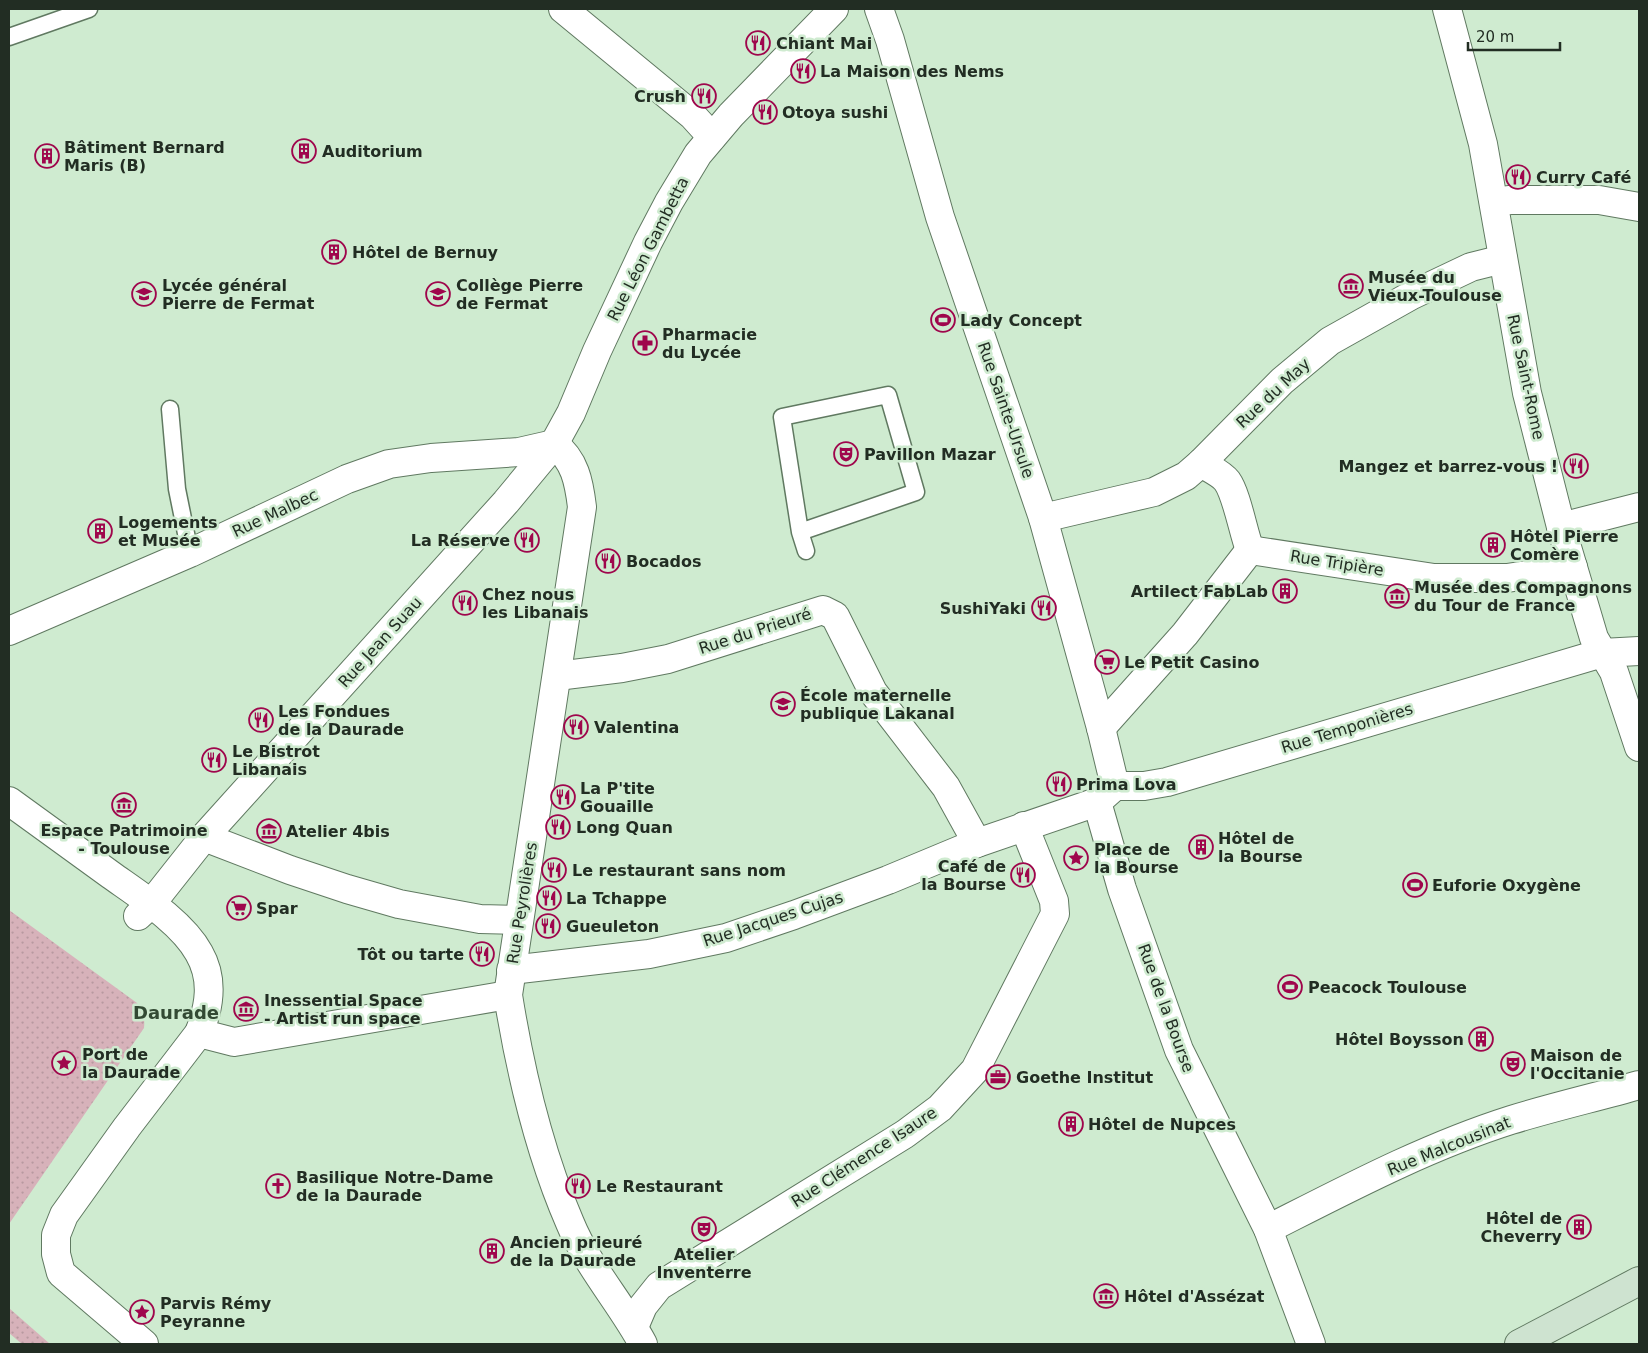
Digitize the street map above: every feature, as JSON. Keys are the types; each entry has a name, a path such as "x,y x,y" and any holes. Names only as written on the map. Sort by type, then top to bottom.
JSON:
{"street":[{"path":"563,9 693,116 712,137"},
{"name":"Rue Léon Gambetta","path":"554,444 571,413 597,351 648,242 698,154 731,115 834,9"},
{"name":"Rue Sainte-Ursule","path":"879,9 890,40 940,217 992,387 1043,518 1101,728 1106,794"},
{"name":"Rue Saint-Rome","path":"1447,9 1483,144 1527,393 1562,527 1594,638 1614,672 1639,747"},
{"path":"1494,202 1510,200 1599,200 1639,207"},
{"name":"Rue du May","path":"1043,518 1154,492 1186,476 1282,381 1330,341 1412,295 1471,267 1503,259"},
{"name":"Rue Malbec","path":"9,631 190,553 347,479 389,464 431,458 519,452 554,444"},
{"name":"Rue Peyrolières","path":"554,444 563,450 570,460 579,482 582,507 510,982 514,1030 539,1133 570,1224 596,1272 638,1336"},
{"name":"Rue Jean Suau","path":"145,910 204,837 506,502 554,444"},
{"path":"1101,728 1185,634 1250,550 1234,496 1227,481 1201,463"},
{"path":"1562,527 1639,507"},
{"name":"Rue Tripière","path":"1250,550 1434,578 1507,578 1573,566"},
{"name":"Rue du Prieuré","path":"557,676 622,668 668,659 820,605 836,616 873,692 946,787 978,842"},
{"name":"Rue Temponières","path":"1106,794 1167,782 1602,653 1639,651"},
{"path":"1024,826 1106,794"},
{"name":"Rue de la Bourse","path":"1106,794 1122,889 1179,1050 1268,1229 1311,1344"},
{"path":"9,801 145,910 190,939 206,969 209,983 209,1000 207,1015 199,1033 127,1127 64,1215 56,1235 56,1254 61,1273 144,1344"},
{"name":"Rue Jacques Cujas","path":"199,1033 234,1042 510,982 726,938 880,883 978,842 1024,826"},
{"name":"Rue Clémence Isaure","path":"638,1336 643,1306 659,1286 905,1134 940,1108 974,1070 1055,914 1054,901 1024,826"},
{"path":"204,837 290,870 399,904 480,919 519,920"},
{"name":"Rue Malcousinat","path":"1268,1229 1386,1170 1443,1146 1510,1120 1639,1085"},
{"path":"1519,1344 1639,1281"}],"lane":[{"path":"9,37 89,9"},
{"path":"800,532 916,492 901,412 888,395 782,417 800,532 806,551"},
{"path":"170,408 177,488 190,553"}],"shaded area":[{"name":"Port de la Daurade","path":"9,910 137,1003 143,1015 144,1028 9,1224"},
{"path":"9,1308 50,1344 22,1344 9,1333"}],"place":[{"name":"Chiant Mai","path":"758,43"},
{"name":"La Maison des Nems","path":"803,71"},
{"name":"Crush","path":"704,96"},
{"name":"Otoya sushi","path":"765,112"},
{"name":"Auditorium","path":"304,151"},
{"name":"Bâtiment Bernard Maris (B)","path":"47,156"},
{"name":"Curry Café","path":"1518,177"},
{"name":"Hôtel de Bernuy","path":"334,252"},
{"name":"Musée du Vieux-Toulouse","path":"1351,286"},
{"name":"Lycée général Pierre de Fermat","path":"144,294"},
{"name":"Collège Pierre de Fermat","path":"438,294"},
{"name":"Lady Concept","path":"943,320"},
{"name":"Pharmacie du Lycée","path":"645,343"},
{"name":"Pavillon Mazar","path":"846,454"},
{"name":"Mangez et barrez-vous !","path":"1576,466"},
{"name":"Logements et Musée","path":"100,531"},
{"name":"La Réserve","path":"527,540"},
{"name":"Hôtel Pierre Comère","path":"1493,545"},
{"name":"Bocados","path":"608,561"},
{"name":"Artilect FabLab","path":"1285,591"},
{"name":"Musée des Compagnons du Tour de France","path":"1397,596"},
{"name":"Chez nous les Libanais","path":"465,603"},
{"name":"SushiYaki","path":"1044,608"},
{"name":"Le Petit Casino","path":"1107,662"},
{"name":"École maternelle publique Lakanal","path":"783,704"},
{"name":"Les Fondues de la Daurade","path":"261,720"},
{"name":"Valentina","path":"576,727"},
{"name":"Le Bistrot Libanais","path":"214,760"},
{"name":"Prima Lova","path":"1059,784"},
{"name":"La P'tite Gouaille","path":"563,797"},
{"name":"Espace Patrimoine - Toulouse","path":"124,805"},
{"name":"Long Quan","path":"558,827"},
{"name":"Atelier 4bis","path":"269,831"},
{"name":"Hôtel de la Bourse","path":"1201,847"},
{"name":"Place de la Bourse","path":"1076,858"},
{"name":"Le restaurant sans nom","path":"554,870"},
{"name":"Café de la Bourse","path":"1023,875"},
{"name":"Euforie Oxygène","path":"1415,885"},
{"name":"La Tchappe","path":"549,898"},
{"name":"Spar","path":"239,908"},
{"name":"Gueuleton","path":"548,926"},
{"name":"Tôt ou tarte","path":"482,954"},
{"name":"Peacock Toulouse","path":"1290,987"},
{"name":"Inessential Space - Artist run space","path":"246,1009"},
{"name":"Hôtel Boysson","path":"1481,1039"},
{"name":"Port de la Daurade","path":"64,1063"},
{"name":"Maison de l'Occitanie","path":"1513,1064"},
{"name":"Goethe Institut","path":"998,1077"},
{"name":"Hôtel de Nupces","path":"1071,1124"},
{"name":"Basilique Notre-Dame de la Daurade","path":"278,1186"},
{"name":"Le Restaurant","path":"578,1186"},
{"name":"Hôtel de Cheverry","path":"1579,1227"},
{"name":"Atelier Inventerre","path":"704,1229"},
{"name":"Ancien prieuré de la Daurade","path":"492,1251"},
{"name":"Hôtel d'Assézat","path":"1106,1296"},
{"name":"Parvis Rémy Peyranne","path":"142,1312"}],"district":[{"name":"Daurade","path":"176,1012"}]}
